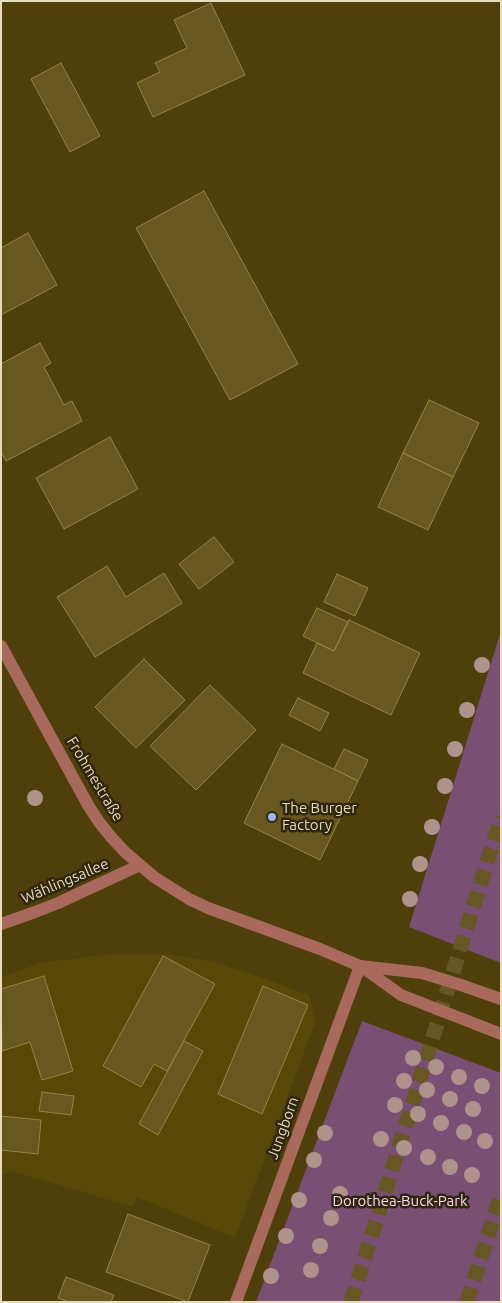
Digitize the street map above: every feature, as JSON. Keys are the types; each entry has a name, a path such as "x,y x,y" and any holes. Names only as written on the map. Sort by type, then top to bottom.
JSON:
{"street":[{"name":"Frohmestraße","path":"1,646 95,816 111,837 140,865 171,889 208,908 320,949 360,966 401,995 501,1034"},
{"name":"Wählingsallee","path":"1,924 58,903 140,865"},
{"name":"Frohmestraße","path":"360,966 422,973 501,999"},
{"name":"Jungborn","path":"236,1302 360,966"}],"shaded area":[{"path":"110,954 160,954 203,959 246,972 309,995 316,1021 235,1238 137,1197 133,1207 11,1171 1,1175 1,977 40,963"}],"green space":[{"path":"501,631 501,963 409,927"},
{"name":"Dorothea-Buck-Park","path":"362,1021 501,1073 501,1302 256,1302"}],"building":[{"path":"211,3 245,75 153,117 137,83 160,72 155,63 187,48 174,20"},
{"path":"61,63 100,136 70,152 31,79"},
{"path":"204,191 298,364 230,400 136,228"},
{"path":"28,233 57,285 1,315 1,248"},
{"path":"40,343 51,363 44,367 64,405 72,401 82,421 6,461 1,452 1,364"},
{"path":"429,400 479,423 453,477 403,453"},
{"path":"110,437 138,489 64,529 36,478"},
{"path":"403,453 453,477 428,530 378,507"},
{"path":"214,537 234,562 199,589 179,564"},
{"path":"107,566 126,597 164,573 182,603 95,657 57,597"},
{"path":"337,574 368,588 355,616 324,602"},
{"path":"317,608 348,622 334,651 303,636"},
{"path":"349,620 420,653 391,715 303,673 317,643 334,651"},
{"path":"144,659 185,700 136,748 95,707"},
{"path":"210,685 256,730 196,790 150,746"},
{"path":"298,698 329,713 320,731 289,715"},
{"path":"282,744 358,781 320,860 244,823"},
{"path":"344,749 368,760 358,781 334,769"},
{"path":"163,956 215,984 167,1071 154,1064 141,1087 103,1066"},
{"path":"44,976 73,1071 42,1080 30,1042 2,1051 1,989"},
{"path":"263,986 308,1005 262,1114 218,1094"},
{"path":"184,1041 203,1051 158,1135 139,1124"},
{"path":"42,1092 74,1096 71,1115 39,1111"},
{"path":"1,1116 41,1120 38,1154 1,1150"},
{"path":"128,1214 210,1245 188,1302 106,1272"},
{"path":"66,1277 114,1295 111,1302 69,1302 58,1298"}],"tunnel":[{"path":"351,1302 501,817"},
{"path":"467,1302 501,1194"}],"place":[{"name":"The Burger Factory","path":"272,817"}]}
